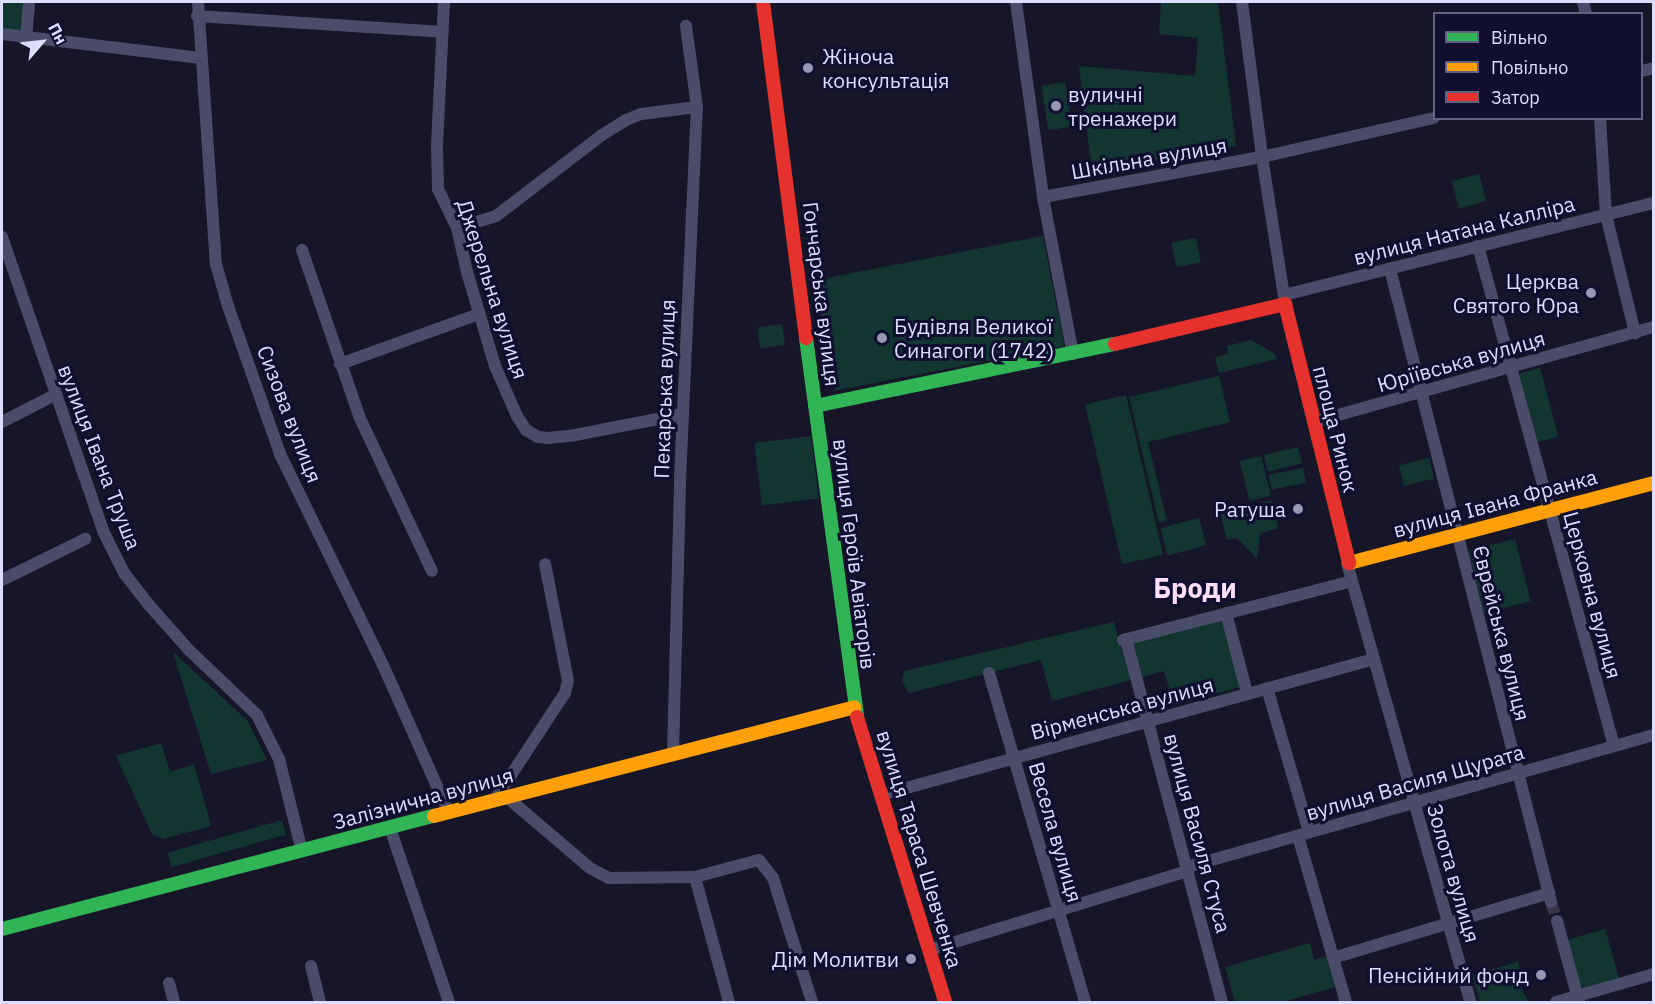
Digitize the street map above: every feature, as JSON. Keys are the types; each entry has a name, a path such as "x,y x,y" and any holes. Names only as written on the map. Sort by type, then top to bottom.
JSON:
{"main road":[{"name":"Гончарська вулиця","path":"763,2 815,406 1073,354"},
{"path":"1073,354 1284,300"},
{"name":"площа Ринок","path":"1284,300 1347,563"},
{"name":"вулиця Героїв Авіаторів","path":"815,406 854,707"},
{"name":"вулиця Івана Франка","path":"1347,563 1653,483"},
{"name":"Залізнична вулиця","path":"2,930 854,707"},
{"name":"вулиця Тараса Шевченка","path":"854,707 945,1002"}],"street":[{"path":"26,38 29,2"},
{"name":"Сизова вулиця","path":"198,2 197,16 216,264 228,306 280,454 384,665 449,813"},
{"name":"Джерельна вулиця","path":"444,2 438,189 457,228 495,366 517,416 526,430 538,437 575,435 682,414"},
{"path":"1016,2 1043,197 1073,354"},
{"name":"площа Ринок","path":"1242,2 1262,157 1284,300"},
{"path":"197,16 442,32"},
{"name":"Пекарська вулиця","path":"674,754 682,414 697,107 686,26"},
{"path":"2,34 201,58"},
{"path":"457,228 496,216 602,135 626,120 641,114 697,107"},
{"name":"Шкільна вулиця","path":"1043,197 1262,157 1433,118"},
{"path":"1600,120 1606,214 1635,333"},
{"name":"вулиця Натана Калліра","path":"1284,300 1390,269 1653,203"},
{"name":"вулиця Івана Труша","path":"2,237 104,531 124,573 148,605 189,650 257,715 279,759 302,851"},
{"name":"Церковна вулиця","path":"1479,246 1614,746"},
{"path":"302,250 359,416 432,571"},
{"name":"Єврейська вулиця","path":"1390,269 1550,898 1448,923"},
{"path":"340,364 479,314"},
{"name":"Юріївська вулиця","path":"1313,422 1653,327"},
{"path":"2,422 55,395"},
{"path":"2,580 85,539"},
{"name":"Золота вулиця","path":"1347,563 1470,1002"},
{"path":"494,801 565,693 568,681 545,564"},
{"path":"1247,693 1226,613 1352,581"},
{"name":"вулиця Василя Стуса","path":"1222,1002 1125,640 1226,613"},
{"name":"Вірменська вулиця","path":"881,795 1374,659"},
{"name":"Весела вулиця","path":"989,672 1085,1002"},
{"path":"1267,688 1333,958 1346,1002"},
{"name":"вулиця Василя Щурата","path":"929,950 1303,834 1653,735"},
{"path":"508,798 590,868 609,878 695,877 759,860 773,878 812,1002"},
{"path":"390,828 449,1002"},
{"path":"695,877 729,1002"},
{"path":"1557,921 1579,999"},
{"path":"1333,958 1448,923"},
{"path":"311,966 320,1002"},
{"path":"1556,1002 1579,999 1653,974"},
{"path":"169,982 174,1002"}],"green space":[{"path":"2,2 25,2 23,34 2,30"},
{"path":"1161,2 1218,2 1236,146 1092,171 1079,66 1195,76 1198,38 1159,34"},
{"name":"вуличні тренажери","path":"1065,82 1072,126 1048,130 1041,86"},
{"path":"1479,174 1486,201 1459,208 1452,181"},
{"path":"1043,236 1064,346 836,390 814,280"},
{"path":"1196,238 1201,263 1176,267 1171,243"},
{"path":"782,324 785,345 760,348 757,327"},
{"path":"1251,340 1275,354 1277,359 1219,373 1215,357 1228,354 1227,346"},
{"path":"1540,368 1558,437 1534,443 1516,374"},
{"path":"1219,376 1230,422 1148,442 1167,521 1159,523 1129,397"},
{"path":"1126,395 1163,555 1122,564 1085,404"},
{"path":"811,436 819,499 762,505 754,443"},
{"path":"1298,447 1302,464 1268,471 1264,455"},
{"path":"1261,456 1271,496 1250,501 1240,461"},
{"path":"1429,458 1434,478 1404,486 1399,465"},
{"path":"1303,468 1306,483 1272,489 1269,475"},
{"path":"1272,500 1278,528 1260,533 1257,559 1237,538 1227,540 1220,512"},
{"path":"1199,518 1206,545 1168,555 1160,528"},
{"path":"1515,539 1530,601 1484,613 1468,551"},
{"path":"1226,613 1245,686 1174,705 1164,671 1052,701 1041,660 909,693 902,682 904,671 1114,622 1119,641"},
{"path":"173,652 248,721 267,760 211,774"},
{"path":"161,743 170,772 194,764 211,826 163,839 152,834 116,756"},
{"path":"282,820 286,834 172,867 168,853"},
{"path":"1605,929 1620,981 1580,992 1566,940"},
{"path":"1310,943 1314,960 1326,956 1335,987 1282,1002 1235,1002 1225,967"},
{"path":"1518,962 1523,981 1522,990 1529,1002 1480,1002 1472,975"}],"tunnel":[{"path":"1551,902 1557,921"}],"traffic: fast":[{"path":"806,338 857,717"},
{"path":"815,406 1115,344"},
{"path":"2,929 434,816"}],"traffic: slow":[{"path":"1349,563 1654,483"},
{"path":"434,816 854,707"}],"traffic: jam":[{"path":"763,2 806,338"},
{"path":"1115,344 1285,304 1349,563"},
{"path":"857,717 945,1002"}],"place":[{"name":"Жіноча консультація","path":"808,68"},
{"name":"вуличні тренажери","path":"1056,106"},
{"name":"Церква Святого Юра","path":"1591,293"},
{"name":"Будівля Великої Синагоги (1742)","path":"882,338"},
{"name":"Ратуша","path":"1298,509"},
{"name":"Дім Молитви","path":"911,959"},
{"name":"Пенсійний фонд","path":"1541,975"}],"district":[{"name":"Броди","path":"1195,588"}]}
